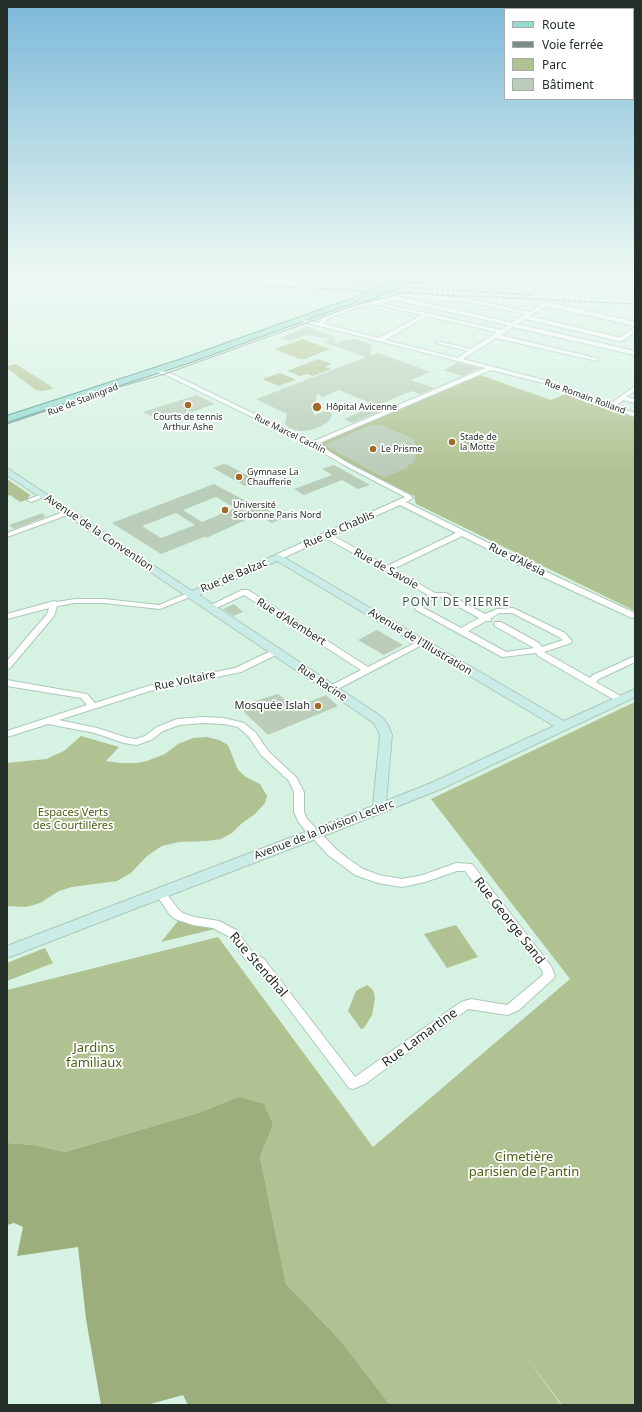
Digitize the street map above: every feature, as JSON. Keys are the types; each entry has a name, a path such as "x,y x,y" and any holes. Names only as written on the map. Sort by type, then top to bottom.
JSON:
{"main road":[{"name":"Rue de Stalingrad","path":"7,419 26,414 29,411 24,404 34,408 43,409 187,362 188,360 242,341"},
{"name":"Rue de Stalingrad","path":"7,427 97,396 115,387 154,372"}],"street":[{"name":"Rue Romain Rolland","path":"383,341 553,384 635,415"},
{"path":"458,360 488,341"},
{"path":"517,341 597,359"},
{"path":"584,341 635,353"},
{"path":"438,342 473,351"},
{"path":"312,444 491,368"},
{"name":"Rue Marcel Cachin","path":"154,372 170,376 312,444 410,498 400,502"},
{"path":"611,406 635,388"},
{"path":"621,398 635,401"},
{"name":"Avenue de la Convention","path":"7,471 191,595"},
{"path":"31,500 44,495"},
{"name":"Rue d'Alésia","path":"400,502 635,616"},
{"name":"Rue de Chablis","path":"278,557 400,502"},
{"path":"7,535 69,513"},
{"path":"387,569 462,533"},
{"name":"Rue de Savoie","path":"326,536 432,594 443,595 488,618"},
{"name":"Rue de Balzac","path":"191,595 278,557"},
{"name":"Avenue de l'Illustration","path":"278,557 563,726"},
{"name":"Rue d'Alembert","path":"211,608 245,592 368,670"},
{"path":"432,594 418,606 419,608 505,655 548,648 568,641 562,635 513,610 506,609 497,611 488,618 462,631"},
{"path":"7,617 54,603 89,601 160,607 191,595"},
{"name":"Rue Racine","path":"191,595 378,720 386,735 379,808"},
{"path":"7,666 51,614 54,603"},
{"path":"498,624 536,645 541,654 621,700"},
{"path":"331,689 422,643"},
{"name":"Rue Voltaire","path":"7,734 148,689 238,670 275,652"},
{"path":"591,682 596,677 635,659"},
{"path":"7,683 84,696 93,706"},
{"name":"Avenue de la Division Leclerc","path":"7,952 316,834 436,786 635,693"},
{"path":"49,721 97,731 127,742 137,742 148,738 160,729 176,722 224,720 240,725 253,735 264,753 293,779 299,792 299,812 303,821 316,834"},
{"name":"Rue George Sand","path":"316,834 343,861 359,872 378,879 402,883 425,878 456,867 468,867 547,969 549,976"},
{"name":"Rue Stendhal","path":"160,894 179,916 193,921 215,924 232,933 249,956 260,962 353,1084"},
{"name":"Rue Lamartine","path":"353,1084 361,1080 465,1005 471,1004 508,1010 520,1003 549,976"}],"green space":[{"path":"298,341 308,341 330,349 305,359 299,359 274,349"},
{"path":"318,359 332,364 325,367 331,369 313,376 307,374 300,376 287,371"},
{"path":"16,364 53,389 41,391 36,390 8,369 7,366"},
{"path":"280,373 295,380 279,386 262,379"},
{"path":"480,375 551,400 570,393 635,418 635,611 416,504 414,496 364,472 317,445 318,443"},
{"path":"7,479 30,495 28,498 29,499 20,502 10,495 7,496"},
{"path":"635,702 635,1405 562,1405 522,1351 561,1405 390,1405 341,1341 286,1284 260,1157 273,1125 238,1097 198,1113 65,1152 34,1145 7,1143 7,990 218,937 373,1147 570,979 431,799"},
{"name":"Espaces Verts des Courtillères","path":"81,736 119,747 106,761 120,763 137,763 147,761 165,754 178,744 193,738 207,737 219,740 228,745 238,770 246,777 260,784 267,796 265,803 255,814 241,824 232,833 221,839 179,842 162,846 147,856 131,873 117,881 72,887 59,891 40,903 26,907 7,906 7,763 46,759 64,751"},
{"path":"178,921 219,928 161,942"},
{"path":"456,925 478,957 447,968 424,934"},
{"path":"45,948 53,963 7,981 7,963"},
{"path":"367,985 373,990 375,998 372,1015 364,1028 361,1029 348,1011 356,991"},
{"path":"238,1097 264,1104 273,1125 260,1157 286,1284 341,1341 390,1405 188,1405 183,1395 147,1405 101,1405 86,1319 78,1247 17,1256 23,1227 14,1223 7,1225 7,1143 34,1145 65,1152 198,1113"}],"building":[{"path":"335,341 335,344 344,341 361,341 372,345 370,356 378,353 431,372 411,380 434,388 420,394 411,391 378,405 386,409 352,423 344,419 370,408 362,405 368,402 339,390 323,397 317,394 314,415 329,410 332,415 330,420 322,426 311,430 299,431 289,428 285,424 287,414 256,399 366,357 323,342"},
{"path":"458,363 480,368 462,376 443,370"},
{"path":"197,395 215,404 170,421 165,418 158,420 143,412"},
{"name":"Le Prisme","path":"371,425 380,425 413,438 416,446 416,455 412,464 408,464 407,468 384,478 324,445"},
{"name":"Gymnase La Chaufferie","path":"223,464 228,465 254,479 252,480 255,482 245,486 213,468"},
{"path":"334,465 370,485 358,489 342,480 304,495 294,489 332,475 322,469"},
{"path":"214,484 259,508 262,507 283,518 272,523 257,515 206,538 204,537 161,554 112,523","holes":["216,497 235,508 202,522 183,510","176,513 195,525 161,538 142,526"]},
{"path":"43,513 45,517 14,529 9,525"},
{"path":"234,604 243,612 233,616 223,609"},
{"path":"377,630 403,645 384,655 358,640"},
{"path":"278,694 294,708 326,695 338,706 268,735 241,709 254,704 252,702"}],"tram line":[{"path":"7,424 112,389 165,374 257,341"}],"place":[{"name":"Courts de tennis Arthur Ashe","path":"188,405"},
{"name":"Hôpital Avicenne","path":"317,407"},
{"name":"Stade de la Motte","path":"452,442"},
{"name":"Le Prisme","path":"373,449"},
{"name":"Gymnase La Chaufferie","path":"239,477"},
{"name":"Université Sorbonne Paris Nord","path":"225,510"},
{"name":"Mosquée Islah","path":"318,706"}],"district":[{"name":"PONT DE PIERRE","path":"456,603"}],"park label":[{"name":"Jardins familiaux","path":"94,1056"},
{"name":"Cimetière parisien de Pantin","path":"524,1164"}]}
